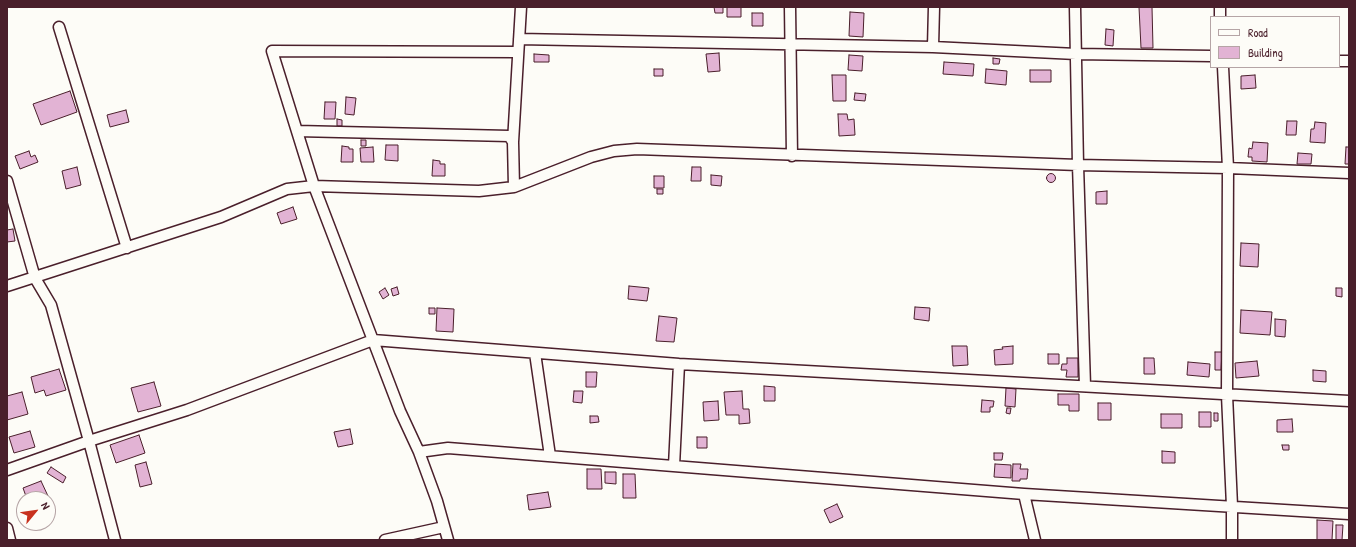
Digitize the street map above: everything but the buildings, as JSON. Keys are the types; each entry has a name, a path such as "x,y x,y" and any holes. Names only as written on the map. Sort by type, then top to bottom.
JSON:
{"street":[{"path":"514,187 513,142 521,7"},
{"path":"790,7 792,156"},
{"path":"933,47 934,7"},
{"path":"1076,7 1078,165 1085,386"},
{"path":"59,26 127,248"},
{"path":"519,39 933,47 1076,54 1210,56"},
{"path":"448,540 437,501 419,452 400,411 314,186 272,51 518,52"},
{"path":"1223,68 1228,168 1227,395 1232,540"},
{"path":"297,131 509,136 513,142"},
{"path":"7,286 221,217 287,189 314,186 479,191 514,187 591,157 614,151 637,149 792,156 1228,168 1349,173"},
{"path":"7,181 35,278 51,305 115,540"},
{"path":"7,470 89,441 187,410 373,340 680,364 1349,401"},
{"path":"535,353 550,456"},
{"path":"674,466 680,364"},
{"path":"419,452 448,448 1024,494 1349,514"},
{"path":"1024,494 1035,540"},
{"path":"385,540 444,527"},
{"path":"7,528 10,540"}]}
